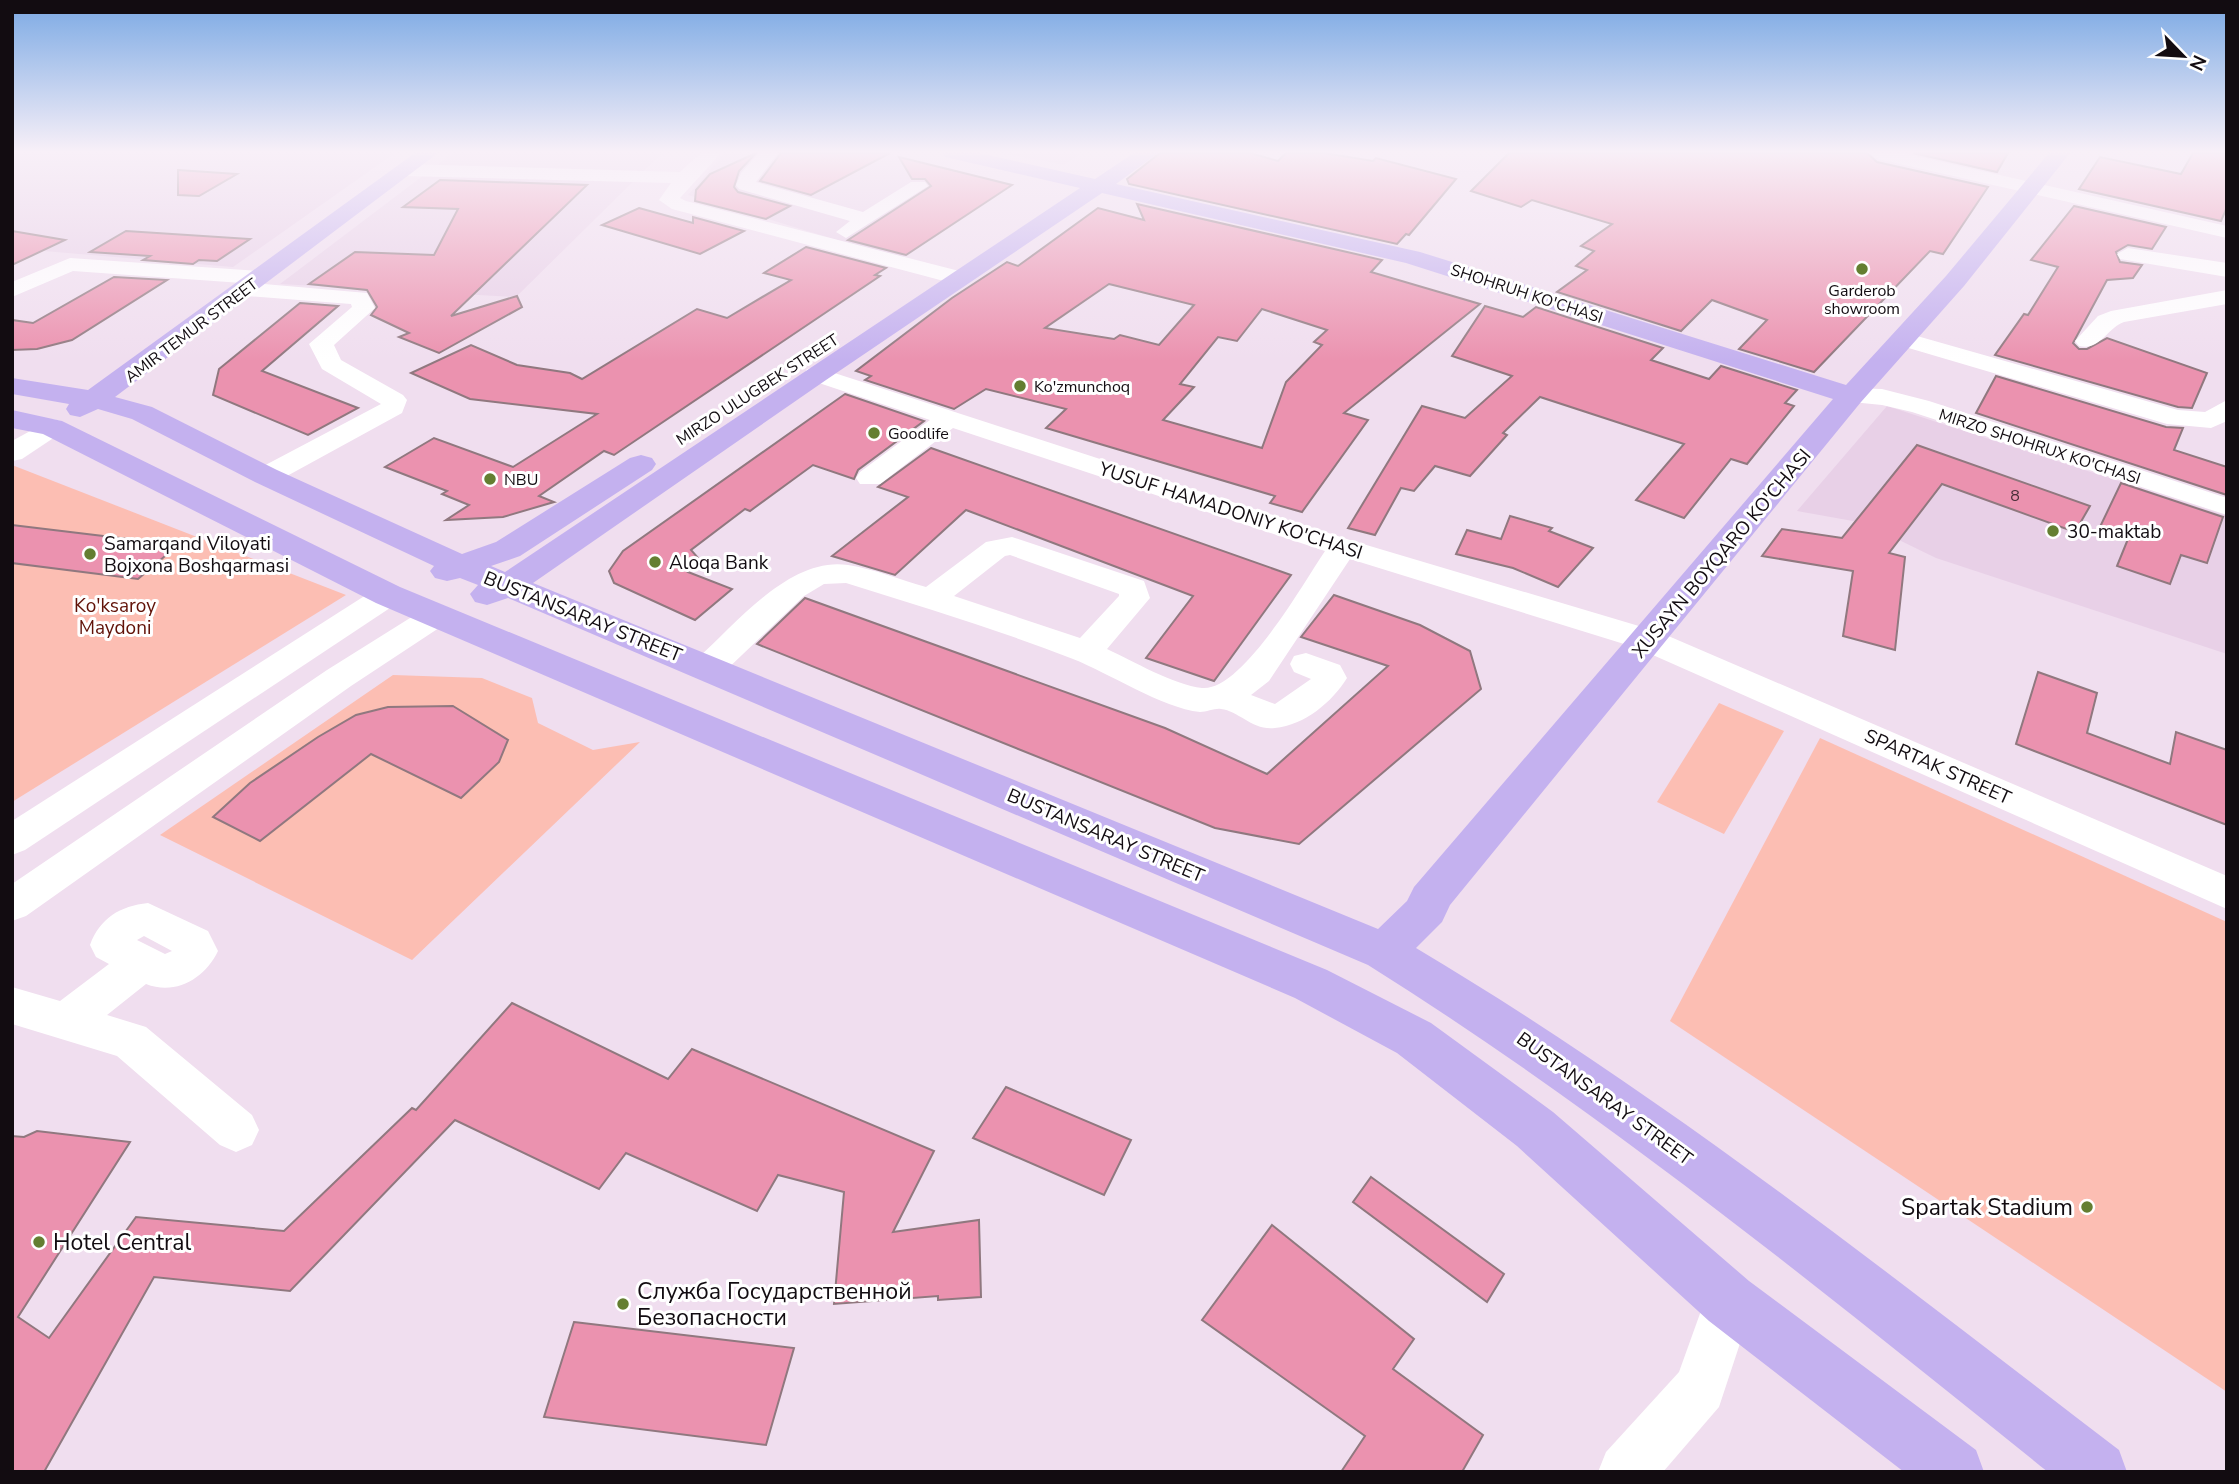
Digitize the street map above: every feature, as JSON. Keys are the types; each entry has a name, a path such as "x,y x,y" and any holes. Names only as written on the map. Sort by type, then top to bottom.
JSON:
{"main road":[{"name":"AMIR TEMUR STREET","path":"52,426 96,400 335,222"},
{"name":"MIRZO ULUGBEK STREET","path":"437,615 506,586 816,374 1016,222"},
{"name":"MIRZO ULUGBEK STREET","path":"388,595 508,549 947,275 1026,222"},
{"name":"SHOHRUH KO'CHASI","path":"1278,222 1412,257 1851,396"},
{"name":"XUSAYN BOYQARO KO'CHASI","path":"1384,952 1427,909 1429,899 1851,396 2004,222"},
{"name":"BUSTANSARAY STREET","path":"12,386 96,400 142,413 266,476 506,586 709,667 1384,952 1470,1003 1588,1083 1718,1179 2098,1472"},
{"path":"12,419 52,426 388,595 1311,984 1415,1038 1535,1129 1729,1301 1954,1472"}],"street":[{"path":"742,222 947,275"},
{"path":"825,245 861,222"},
{"path":"2184,222 2200,226 2225,241"},
{"path":"2159,260 2225,241"},
{"path":"2128,254 2227,270"},
{"path":"12,290 70,264 359,298 364,308 321,344 331,364 394,400 393,408 266,476"},
{"path":"2087,341 2106,321 2119,316 2227,297"},
{"path":"1903,339 2176,418 2211,420 2227,408"},
{"name":"YUSUF HAMADONIY KO'CHASI","path":"816,374 1343,547 1648,640"},
{"name":"MIRZO SHOHRUX KO'CHASI","path":"1851,396 1882,397 1920,406 2227,507"},
{"path":"870,478 948,418"},
{"path":"12,453 52,426"},
{"path":"932,599 996,548 1012,546 1133,588 1135,598 1086,652"},
{"path":"709,667 782,598 815,576 848,574 932,599 1086,652 1152,683 1201,700 1227,696 1257,673 1343,547"},
{"path":"12,840 388,595"},
{"path":"12,905 339,678 437,615"},
{"name":"SPARTAK STREET","path":"1648,640 2227,893"},
{"path":"1227,696 1262,717 1276,719 1287,715 1326,686 1330,678 1328,673 1306,664"},
{"path":"65,1022 142,963"},
{"path":"12,1005 131,1041 236,1130"},
{"path":"1626,1472 1700,1388 1729,1301"}],"shaded area":[{"path":"12,222 297,222 233,267 44,251 64,241 12,233"},
{"path":"362,222 592,222 516,297 280,284"},
{"path":"778,222 956,222 900,259"},
{"name":"30-maktab","path":"1887,406 2227,516 2227,654 1936,558 1864,523 1797,511"}],"green space":[{"name":"Ko'ksaroy Maydoni","path":"12,465 346,595 12,802"},
{"path":"393,675 482,678 532,698 538,723 593,750 640,742 412,960 160,835"},
{"path":"1719,703 1784,731 1724,834 1657,802"},
{"name":"Spartak Stadium","path":"1820,738 2227,922 2227,1392 1670,1021"}],"building":[{"path":"451,222 548,222 451,316 517,296 522,307 439,353 399,337 409,333 371,315 377,307 367,290 309,284 355,252 434,255"},
{"path":"608,222 712,222 744,231 700,254 602,225"},
{"path":"875,222 956,222 906,255 848,240"},
{"path":"1078,222 1217,222 1382,260 1371,272 1480,304 1344,413 1368,420 1302,512 1270,503 1275,496 1046,428 1066,409 986,389 954,409 865,380 871,376 856,371 952,298 1007,262 1018,266","holes":["1109,284 1194,305 1159,345 1120,335 1114,339 1045,328","1262,309 1327,330 1314,342 1322,345 1286,382 1262,448 1163,420 1194,387 1180,384 1218,337 1237,341"]},
{"path":"1300,222 1420,222 1397,244"},
{"path":"1606,222 1964,222 1943,254 1930,251 1814,372 1739,349 1767,320 1712,300 1681,331 1557,292 1587,270 1576,266 1594,251 1581,246 1612,224"},
{"path":"2061,222 2145,222 2166,227 2152,249 2128,245 2116,252 2120,262 2142,265 2133,278 2107,280 2073,343 2079,349 2087,349 2107,338 2207,373 2192,408 2178,407 1995,355 2024,314 2028,315 2058,267 2031,260"},
{"path":"12,231 65,240 12,265"},
{"path":"126,231 250,239 217,261 199,260 193,264 143,260 150,256 90,252"},
{"path":"806,247 886,268 875,275 880,276 614,455 604,451 539,496 554,502 503,517 446,520 469,505 442,494 447,491 385,467 434,438 513,467 597,414 470,399 411,373 471,345 517,365 570,373 582,379 697,309 727,318 791,280 764,273"},
{"path":"114,277 167,280 72,340 37,349 12,350 12,320 33,323"},
{"path":"300,303 338,306 262,371 358,408 308,435 213,395 219,369"},
{"path":"1485,306 1523,317 1536,307 1663,348 1651,360 1709,379 1721,366 1797,390 1785,403 1794,406 1747,464 1731,459 1684,518 1636,500 1684,444 1540,397 1503,433 1507,435 1470,476 1435,466 1414,491 1401,488 1375,535 1348,528 1422,406 1465,418 1512,376 1452,356"},
{"path":"1996,376 2166,427 2183,428 2174,450 2227,467 2227,495 1976,413"},
{"path":"845,394 924,421 858,470 854,479 813,465 750,511 745,509 691,550 699,559 688,572 732,589 695,620 614,583 609,571 623,551"},
{"path":"1917,445 2090,506 2075,532 1942,484 1889,553 1905,557 1895,650 1843,636 1853,571 1762,556 1782,529 1842,538"},
{"path":"931,448 1291,575 1214,681 1146,658 1193,596 966,510 895,575 832,556 908,497 878,487"},
{"path":"2121,483 2223,517 2207,563 2181,555 2170,584 2117,566 2128,539 2099,529"},
{"path":"1510,516 1552,528 1549,531 1593,548 1558,587 1513,568 1456,554 1467,530 1501,539"},
{"name":"Samarqand Viloyati Bojxona Boshqarmasi","path":"12,525 178,545 138,579 12,563"},
{"path":"1334,595 1420,625 1470,651 1481,689 1299,844 1215,828 757,644 805,598 1165,728 1267,774 1388,666 1301,637"},
{"path":"2038,672 2097,693 2087,733 2170,764 2176,732 2227,750 2227,825 2016,744"},
{"path":"453,706 508,740 499,762 461,798 371,754 260,841 213,817 250,783 356,715 388,707"},
{"path":"512,1003 668,1079 692,1049 934,1151 893,1232 979,1220 981,1297 938,1300 938,1296 834,1304 844,1192 778,1175 757,1211 626,1153 599,1189 455,1120 290,1291 154,1277 44,1472 12,1472 12,1136 24,1137 37,1131 130,1142 18,1317 49,1338 136,1217 284,1231 412,1108 416,1110"},
{"path":"1006,1087 1131,1140 1104,1195 973,1138"},
{"path":"1371,1177 1504,1274 1487,1302 1353,1202"},
{"path":"1272,1225 1414,1339 1393,1369 1483,1435 1462,1472 1341,1472 1365,1436 1202,1320"},
{"path":"574,1322 794,1348 766,1445 544,1417"}],"place":[{"name":"Garderob showroom","path":"1862,269"},
{"name":"Ko'zmunchoq","path":"1020,386"},
{"name":"Goodlife","path":"874,433"},
{"name":"NBU","path":"490,479"},
{"name":"30-maktab","path":"2053,531"},
{"name":"Samarqand Viloyati Bojxona Boshqarmasi","path":"90,554"},
{"name":"Aloqa Bank","path":"655,562"},
{"name":"Spartak Stadium","path":"2087,1207"},
{"name":"Hotel Central","path":"39,1242"},
{"name":"Служба Государственной Безопасности","path":"623,1304"}]}
